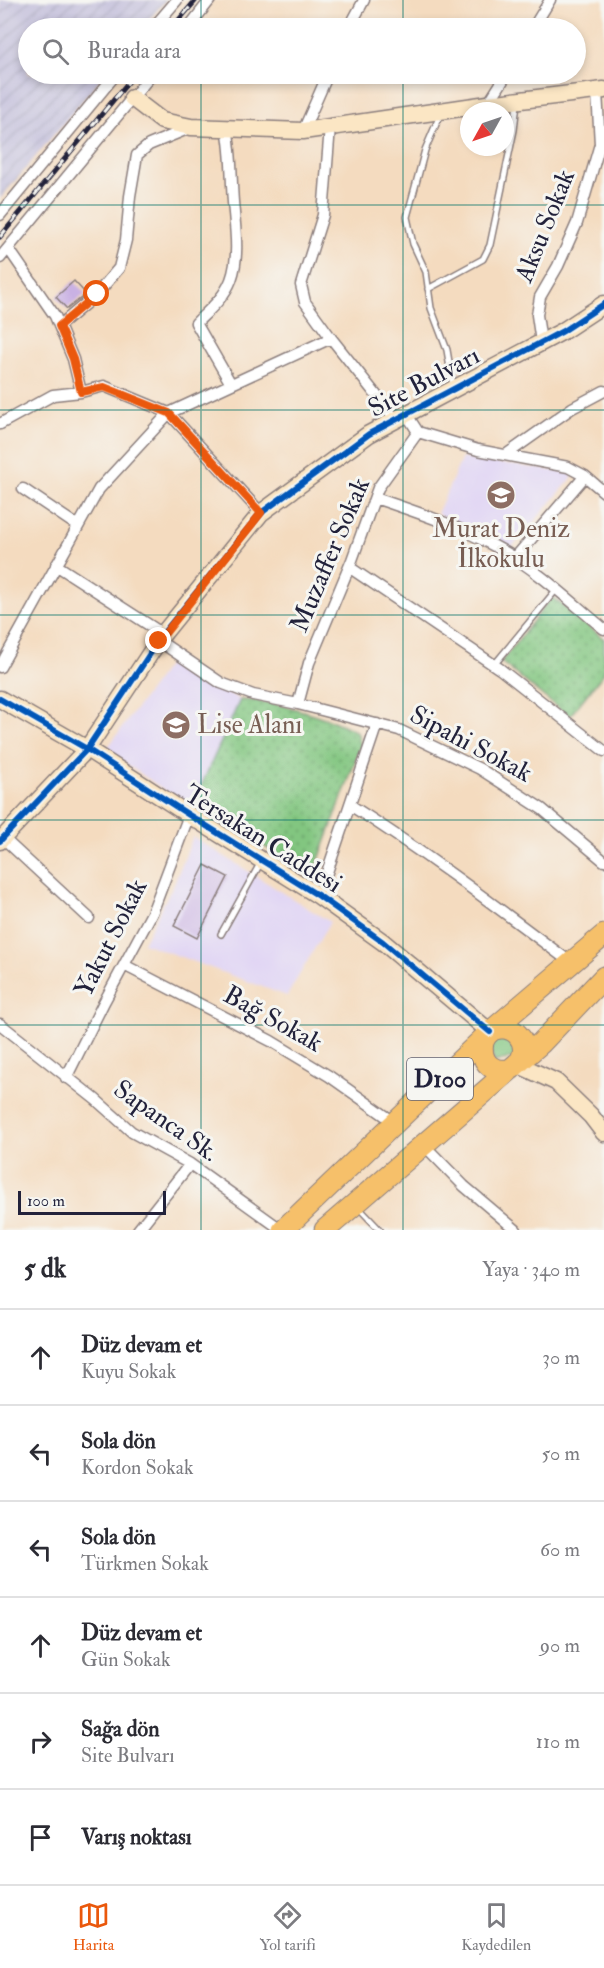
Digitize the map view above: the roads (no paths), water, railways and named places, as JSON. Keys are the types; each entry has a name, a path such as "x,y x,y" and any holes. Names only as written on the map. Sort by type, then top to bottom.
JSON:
{"highway":[{"name":"D100","path":"282,1230 490,1032 604,935"},
{"name":"D100","path":"325,1230 540,1043 604,977"},
{"path":"500,1028 519,1035 524,1048 516,1064 503,1071 496,1069 485,1060 482,1047 490,1032 500,1028"}],"street":[{"path":"162,18 177,0"},
{"path":"196,18 210,0"},
{"path":"354,18 364,0"},
{"path":"539,18 550,0"},
{"path":"0,214 108,84"},
{"path":"0,258 144,84"},
{"path":"303,131 324,84"},
{"path":"489,102 501,84"},
{"path":"514,102 601,91"},
{"name":"Aksu Sokak","path":"542,342 537,315 540,297 558,266 577,223 600,144 601,91"},
{"path":"132,98 162,121 191,127 303,131 460,108"},
{"path":"59,326 97,294 119,268 126,240 137,155 149,145 191,127"},
{"path":"330,127 323,215 301,285 305,302 330,338 418,432 478,450 568,467 585,476 604,492"},
{"path":"227,128 232,152 236,222 232,279 223,296 196,323 231,384"},
{"path":"8,248 55,316 73,359 81,392"},
{"name":"Site Bulvarı","path":"2,840 87,749 161,638 261,513 369,434 563,331 604,304"},
{"path":"0,667 99,489 169,413 330,338"},
{"path":"0,424 53,395 104,387 169,413 261,513"},
{"path":"507,454 572,408 604,391"},
{"name":"Muzaffer Sokak","path":"298,704 309,663 349,567 378,488 418,432"},
{"path":"514,559 585,476"},
{"path":"23,489 78,526"},
{"path":"375,498 433,517 499,549 556,590 604,629"},
{"name":"Sipahi Sokak","path":"56,565 221,683 253,695 399,730 480,769 542,808 604,861"},
{"path":"349,567 494,665 604,751"},
{"name":"Tersakan Caddesi","path":"0,700 87,749 320,896 383,942 490,1032"},
{"path":"320,896 377,723"},
{"path":"350,805 391,830 460,879 570,962"},
{"name":"Yakut Sokak","path":"66,1078 152,913 189,815"},
{"path":"2,840 89,918"},
{"name":"Bağ Sokak","path":"124,965 271,1041 329,1076 394,1122"},
{"name":"Sapanca Sk.","path":"0,1024 132,1132 190,1164 282,1230"},
{"path":"516,1064 556,1082 604,1132"},
{"path":"423,1144 464,1186 516,1230"},
{"path":"138,1230 190,1164"}],"lane":[{"path":"428,289 483,259 487,252 514,130 517,102"},
{"path":"442,110 425,150 407,217 412,244 426,272 431,308 447,350 454,388"},
{"path":"494,665 556,590"},
{"path":"222,934 262,860"},
{"path":"355,1203 380,1230"}],"railway":[{"path":"181,18 196,0"},
{"path":"0,237 127,84"}],"place":[{"name":"Murat Deniz İlkokulu","path":"501,495"},
{"name":"Lise Alanı","path":"176,725"}]}
